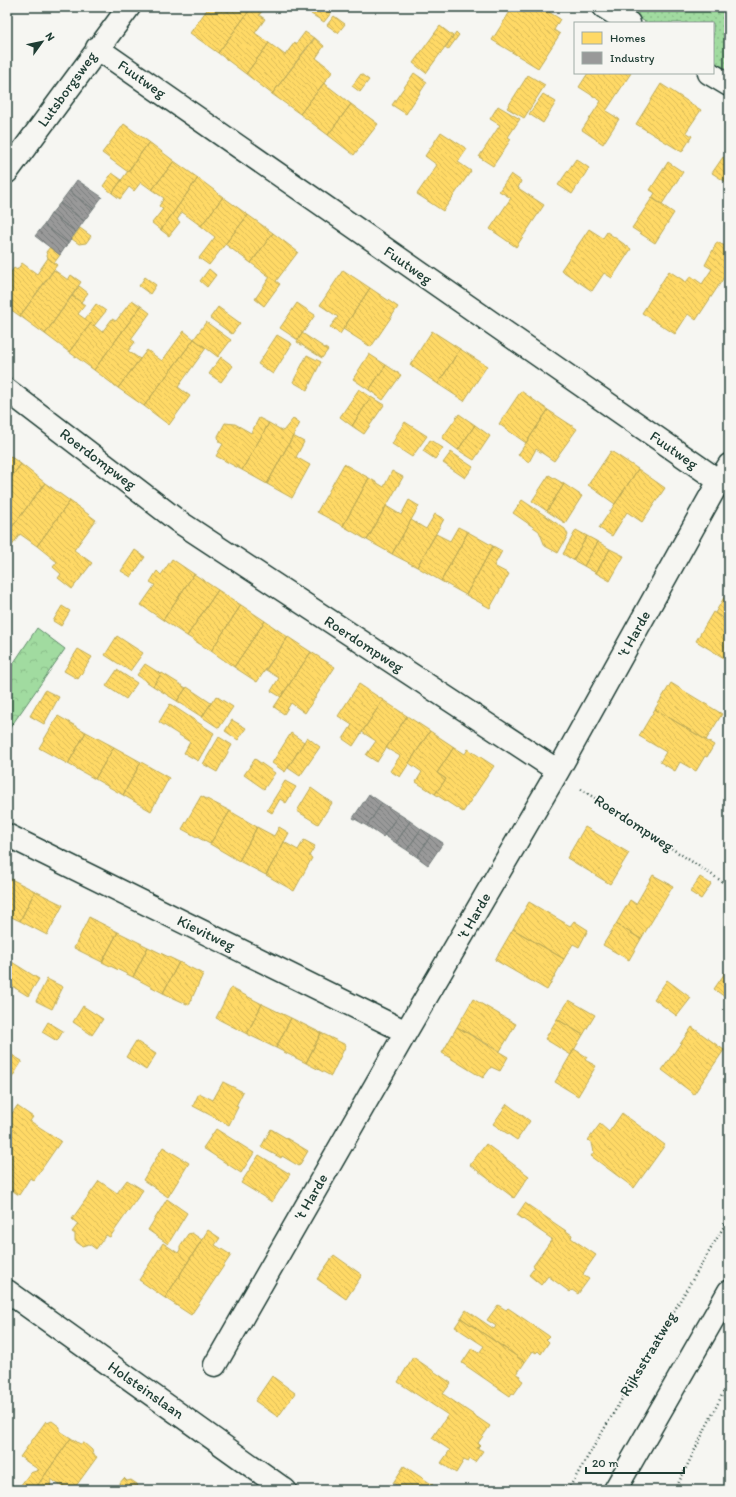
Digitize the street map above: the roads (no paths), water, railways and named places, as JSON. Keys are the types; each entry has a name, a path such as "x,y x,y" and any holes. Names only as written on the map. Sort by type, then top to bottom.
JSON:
{"street":[{"name":"Lutsborgsweg","path":"7,172 97,48 129,7"},
{"path":"604,7 627,22"},
{"name":"Fuutweg","path":"97,48 724,473"},
{"path":"711,74 729,85"},
{"name":"Roerdompweg","path":"7,390 178,521 558,771"},
{"name":"'t Harde","path":"215,1365 558,771 724,473"},
{"name":"Kievitweg","path":"7,835 406,1032"},
{"name":"Holsteinslaan","path":"7,1291 285,1490"},
{"path":"614,1490 729,1291"}]}
